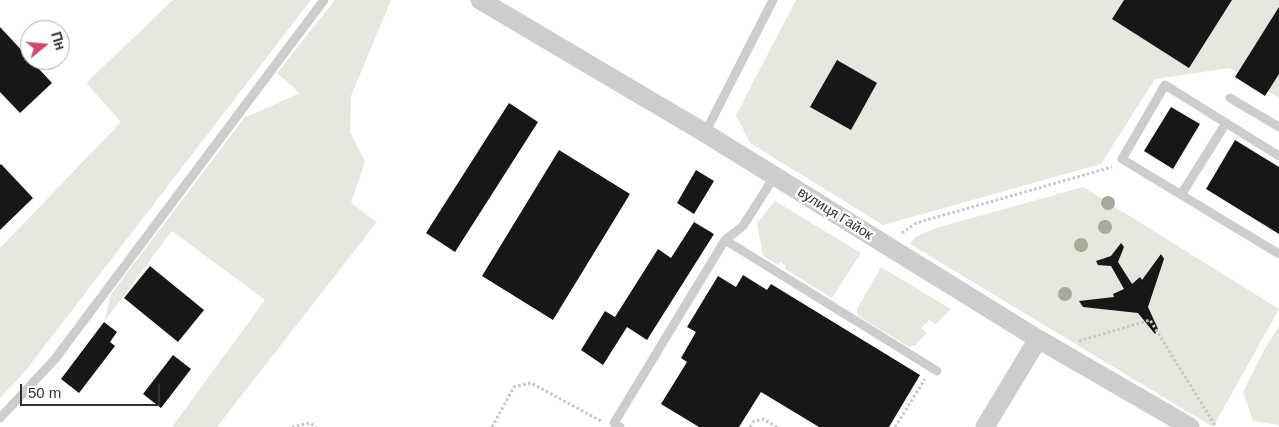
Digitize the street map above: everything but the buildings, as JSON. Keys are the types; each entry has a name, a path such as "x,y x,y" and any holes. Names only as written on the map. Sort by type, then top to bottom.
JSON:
{"street":[{"name":"вулиця Гайок","path":"480,0 706,133 774,177 1054,349 1190,427"},
{"path":"985,427 1038,339"}],"lane":[{"path":"0,418 55,359 324,0"},
{"path":"706,133 772,0"},
{"path":"1279,156 1165,85 1122,159 1279,254"},
{"path":"1230,98 1279,127"},
{"path":"1182,195 1226,123"},
{"path":"617,425 725,240 744,226 774,177"},
{"path":"725,240 934,370"}],"path":[{"path":"891,249 904,230 916,224 1109,169 1122,159"},
{"path":"1054,349 1150,320 1216,427"},
{"path":"895,427 934,370"},
{"path":"492,427 514,388 531,383 601,422 617,425"},
{"path":"750,427 753,422 763,419 777,427"},
{"path":"292,427 310,423 316,427"}],"shaded area":[{"path":"173,0 311,0 23,374 0,398 0,248 121,122 86,83"},
{"path":"335,0 391,0 351,96 350,132 365,162 351,203 377,222 217,427 172,427 265,300 172,231 104,322 111,294 244,118 300,93 277,73"},
{"path":"796,0 1279,0 1279,98 1230,68 1155,79 1101,164 883,225 750,143 736,115"},
{"path":"1083,187 1279,309 1213,427 910,244 915,237 936,228"},
{"path":"775,201 861,253 832,298 785,269 786,266 780,262 779,265 763,256 757,223"},
{"path":"881,267 951,309 936,324 929,320 921,328 927,333 916,345 909,347 858,316 857,309"},
{"path":"1279,326 1279,425 1253,421 1243,392 1263,352"}]}
